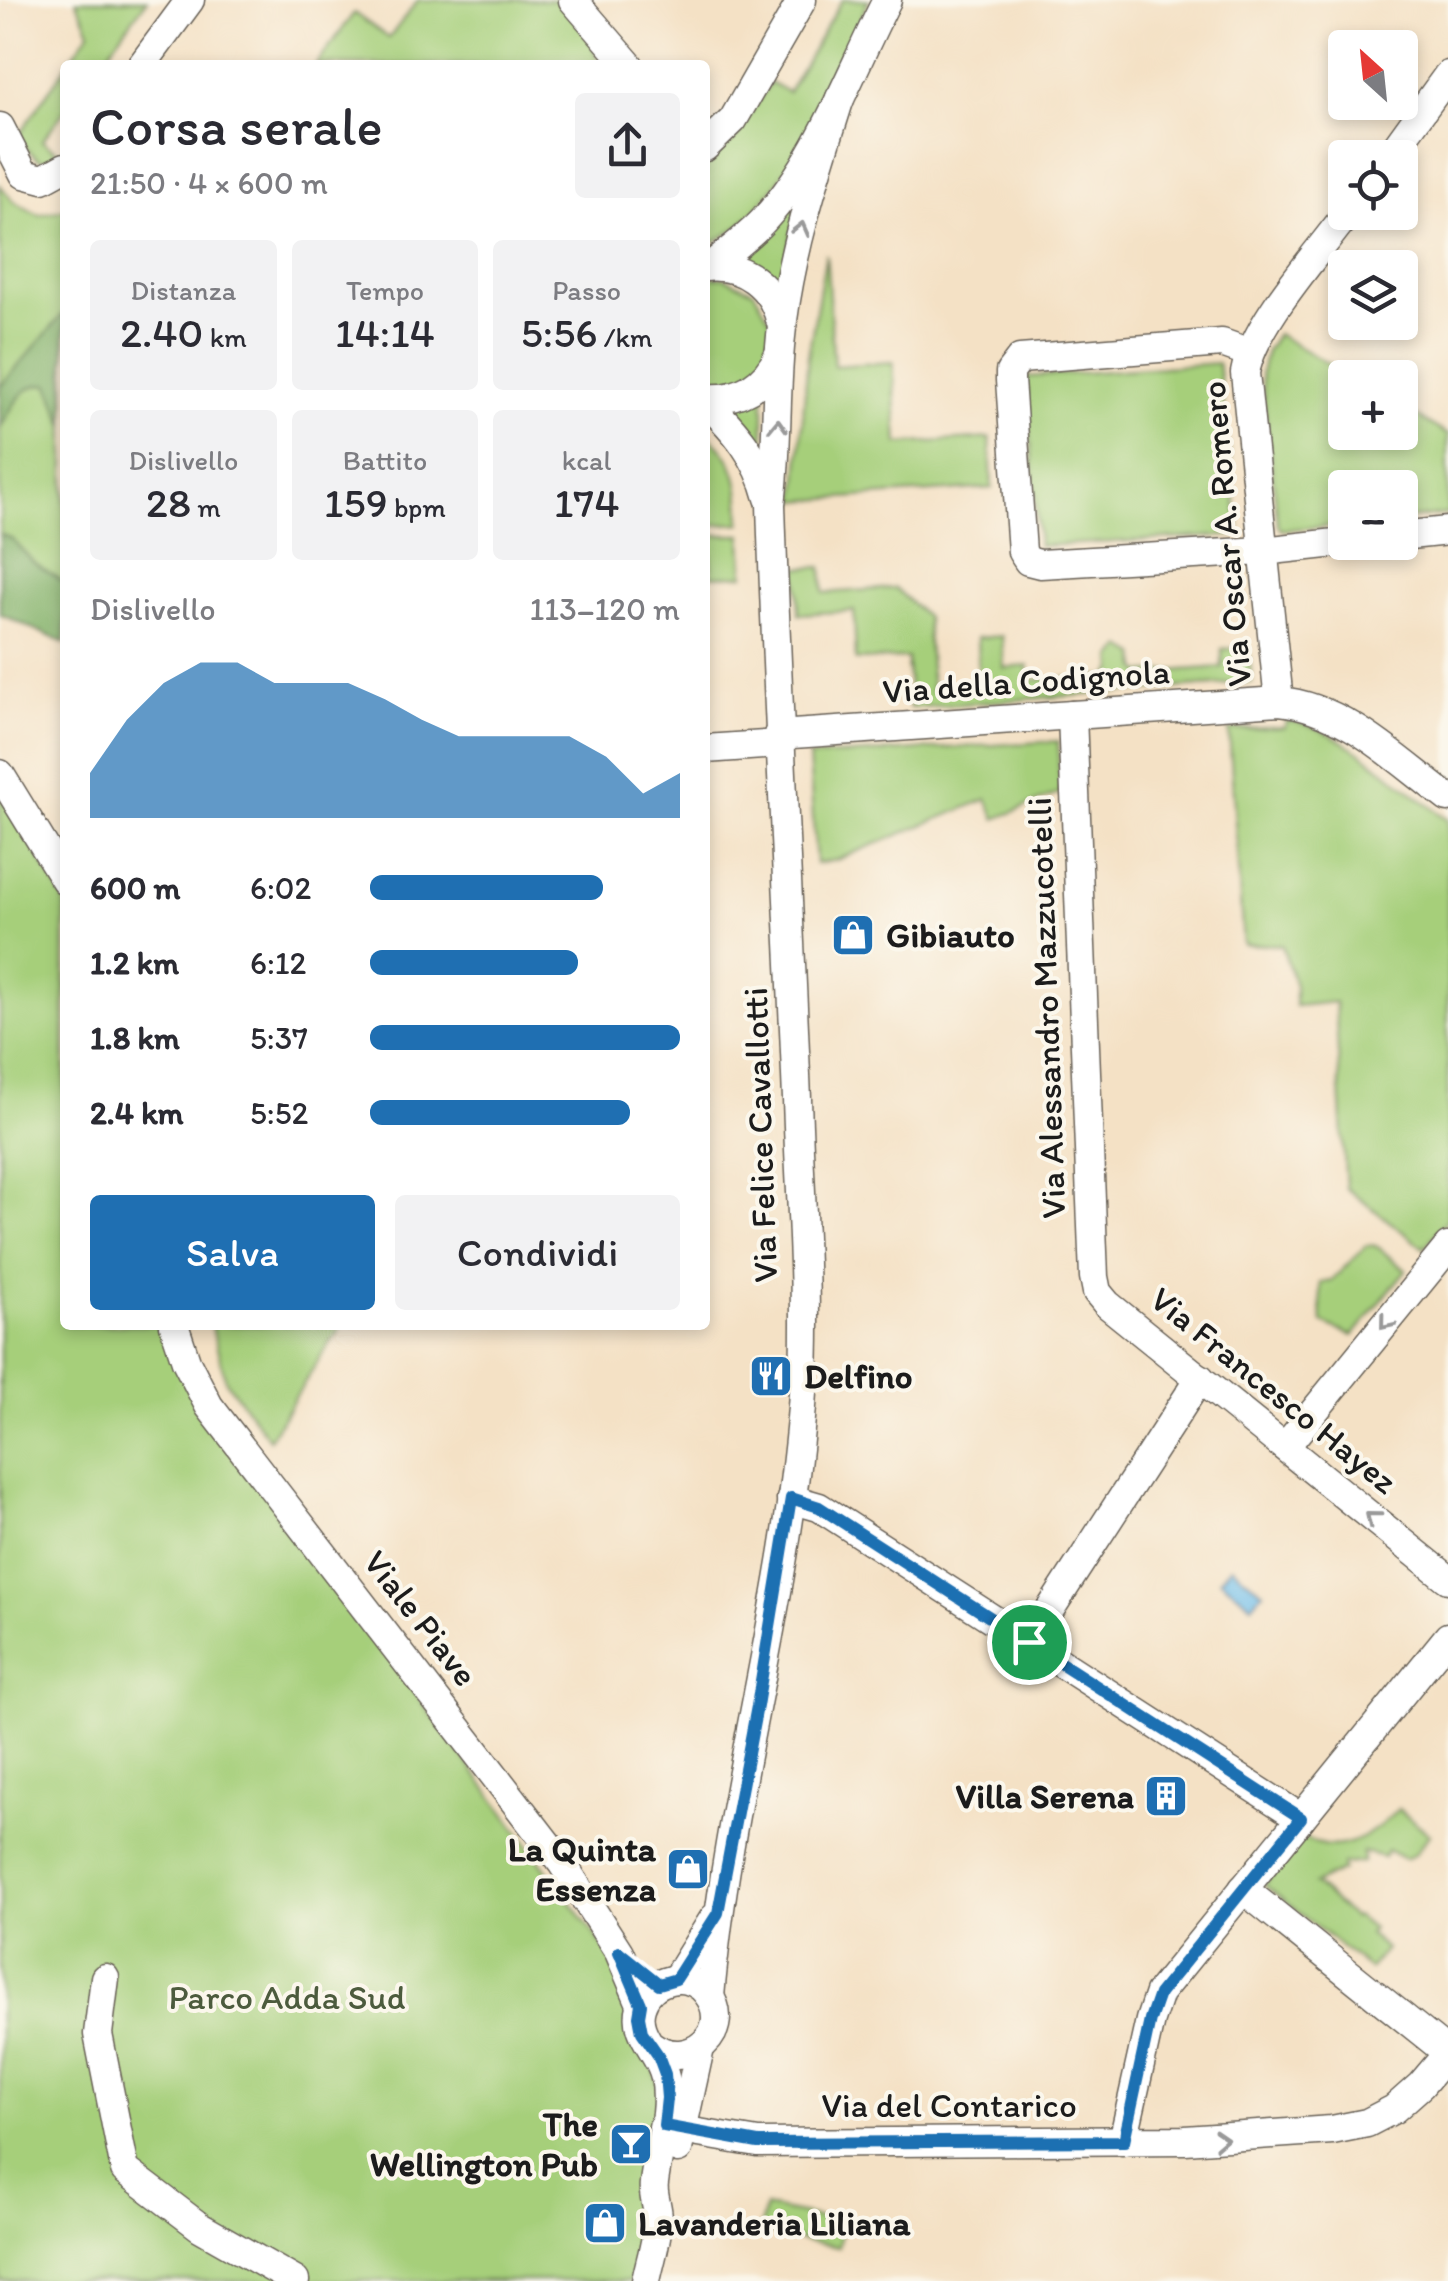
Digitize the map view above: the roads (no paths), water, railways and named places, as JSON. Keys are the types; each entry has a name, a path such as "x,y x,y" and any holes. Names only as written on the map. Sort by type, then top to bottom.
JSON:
{"street":[{"path":"146,60 190,0"},
{"path":"573,0 625,60"},
{"path":"710,142 732,120 802,0"},
{"name":"Via Felice Cavallotti","path":"710,265 761,224 780,201 840,98 886,0"},
{"path":"1401,140 1448,74"},
{"name":"Via Felice Cavallotti","path":"710,399 745,392 770,370 781,336 798,240 840,98"},
{"path":"0,127 24,174 54,173"},
{"name":"Via Oscar A. Romero","path":"1279,701 1244,388 1250,353 1262,330 1335,230"},
{"name":"Via Felice Cavallotti","path":"710,267 727,266 756,280 772,296 781,336 778,444 770,504 803,1297 803,1394 791,1498 718,1913 710,1997"},
{"path":"1250,353 1222,343 1028,357 1014,365 1010,380 1020,545 1028,561 1040,564 1328,544"},
{"path":"710,404 745,442 760,471 770,504"},
{"path":"1418,534 1448,531"},
{"name":"Via della Codignola","path":"710,748 1072,715 1279,701 1300,703 1334,716 1448,798"},
{"name":"Via Alessandro Mazzucotelli","path":"1072,715 1094,1278 1100,1296"},
{"path":"0,774 60,872"},
{"path":"1286,1447 1448,1248"},
{"name":"Via Francesco Hayez","path":"1100,1296 1448,1579"},
{"name":"Viale Piave","path":"176,1330 200,1392 223,1426 533,1824 619,1952 659,1989"},
{"path":"1029,1642 1200,1378"},
{"path":"791,1498 819,1507 1301,1818"},
{"path":"1124,2141 1153,2006 1448,1637"},
{"path":"1243,1889 1448,2053"},
{"name":"Via Felice Cavallotti","path":"659,1989 718,1913"},
{"path":"105,1978 98,2034 126,2170 200,2227 295,2281"},
{"path":"646,2281 658,2220 654,2184 700,2048 714,2026 710,1997 695,1983 659,1989 640,2024 665,2074 672,2128"},
{"path":"651,2045 676,2056 700,2048"},
{"name":"Via del Contarico","path":"672,2128 758,2143 1124,2141 1332,2130 1367,2123 1408,2097 1448,2053"}],"water":[{"path":"1231,1566 1263,1592 1252,1605 1220,1579"}],"place":[{"name":"Gibiauto","path":"853,935"},
{"name":"Delfino","path":"771,1376"},
{"name":"Villa Serena","path":"1166,1796"},
{"name":"La Quinta Essenza","path":"688,1869"},
{"name":"The Wellington Pub","path":"631,2144"},
{"name":"Lavanderia Liliana","path":"605,2223"}],"park label":[{"name":"Parco Adda Sud","path":"287,1997"}]}
